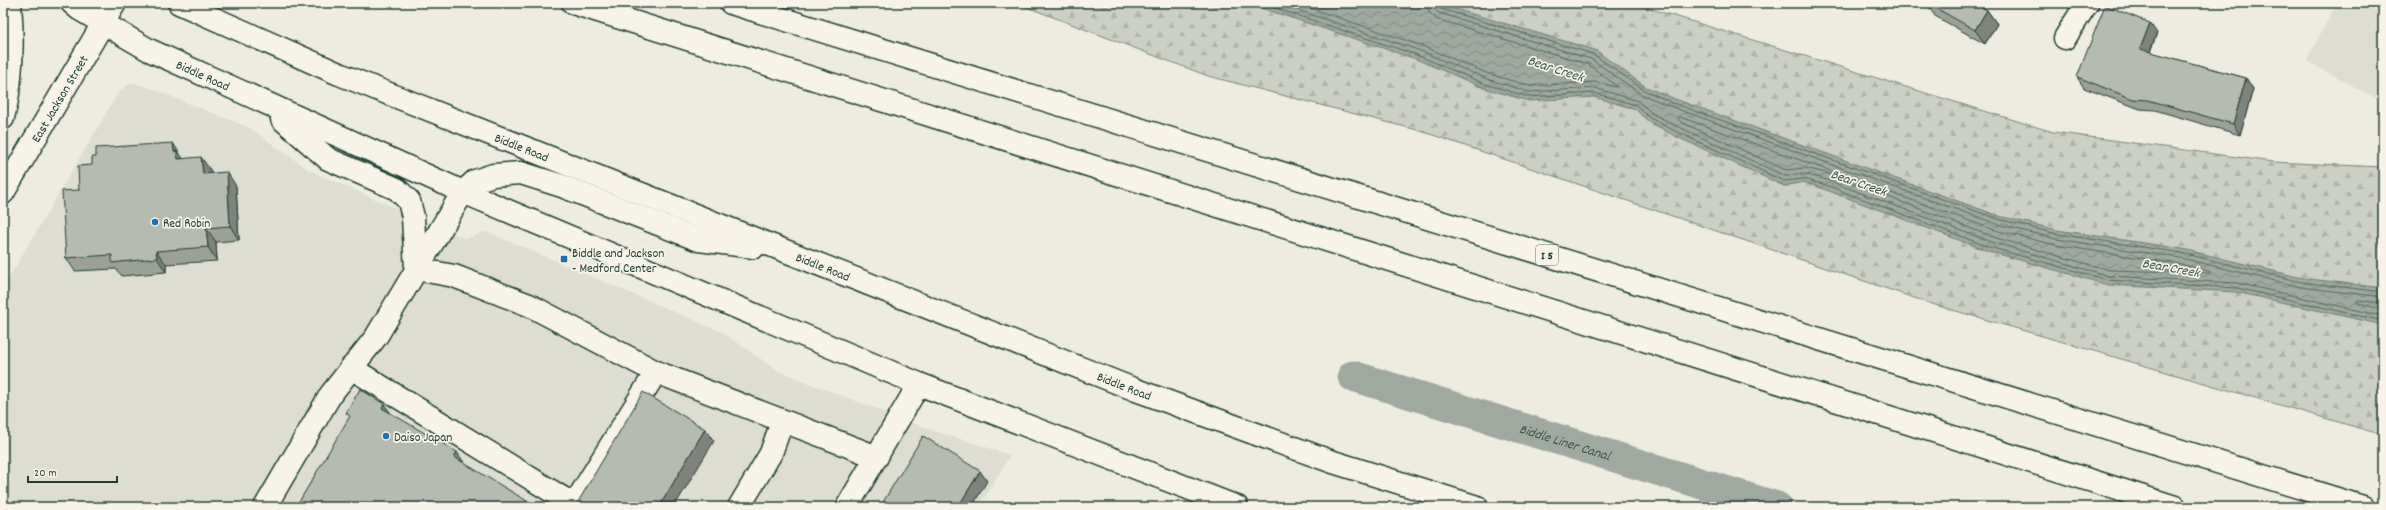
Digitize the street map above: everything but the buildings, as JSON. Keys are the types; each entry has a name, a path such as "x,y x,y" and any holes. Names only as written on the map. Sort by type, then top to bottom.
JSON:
{"main road":[{"path":"3,118 8,100 12,44 10,3"},
{"name":"Biddle Road","path":"72,3 103,24 149,50 265,104 463,192 920,384 1237,507"},
{"name":"East Jackson Street","path":"3,193 115,3"},
{"name":"Biddle Road","path":"179,3 339,74 1136,390 1330,461 1477,507"},
{"path":"573,3 2175,507"},
{"name":"I 5","path":"731,3 2363,507"},
{"path":"2065,38 2084,4"},
{"path":"265,104 328,159 397,189 409,201 413,217 416,268"},
{"path":"265,507 331,394 376,337 416,268 463,192 475,181 493,175 520,173 562,186 699,240 785,250"},
{"path":"416,268 454,276 529,305 656,372 782,422 877,457"},
{"path":"351,368 574,504 656,372"},
{"path":"847,507 920,384"},
{"path":"740,507 771,453 782,422"}],"shaded area":[{"path":"2337,3 2383,3 2383,102 2306,61"},
{"path":"133,83 148,87 250,128 309,170 466,239 484,232 492,234 722,332 778,371 926,428 1010,455 979,507 3,507 3,288 118,93 126,86"}],"green space":[{"path":"1016,3 1632,3 2053,132 2273,162 2383,167 2383,435 1932,304 1421,131 1208,76"}],"water":[{"name":"Bear Creek","path":"1246,3 1435,3 1595,50 1646,87 1675,99 1999,216 2057,230 2183,249 2302,278 2383,288 2383,325 2236,292 2108,285 1988,251 1803,182 1784,186 1675,136 1648,121 1635,109 1594,97 1529,101 1484,88 1416,59"}],"waterway":[{"name":"Biddle Liner Canal","path":"1353,376 1777,507"}],"place":[{"name":"Red Robin","path":"155,222"},
{"name":"Biddle and Jackson - Medford Center","path":"564,259"},
{"name":"Daiso Japan","path":"386,436"}]}
